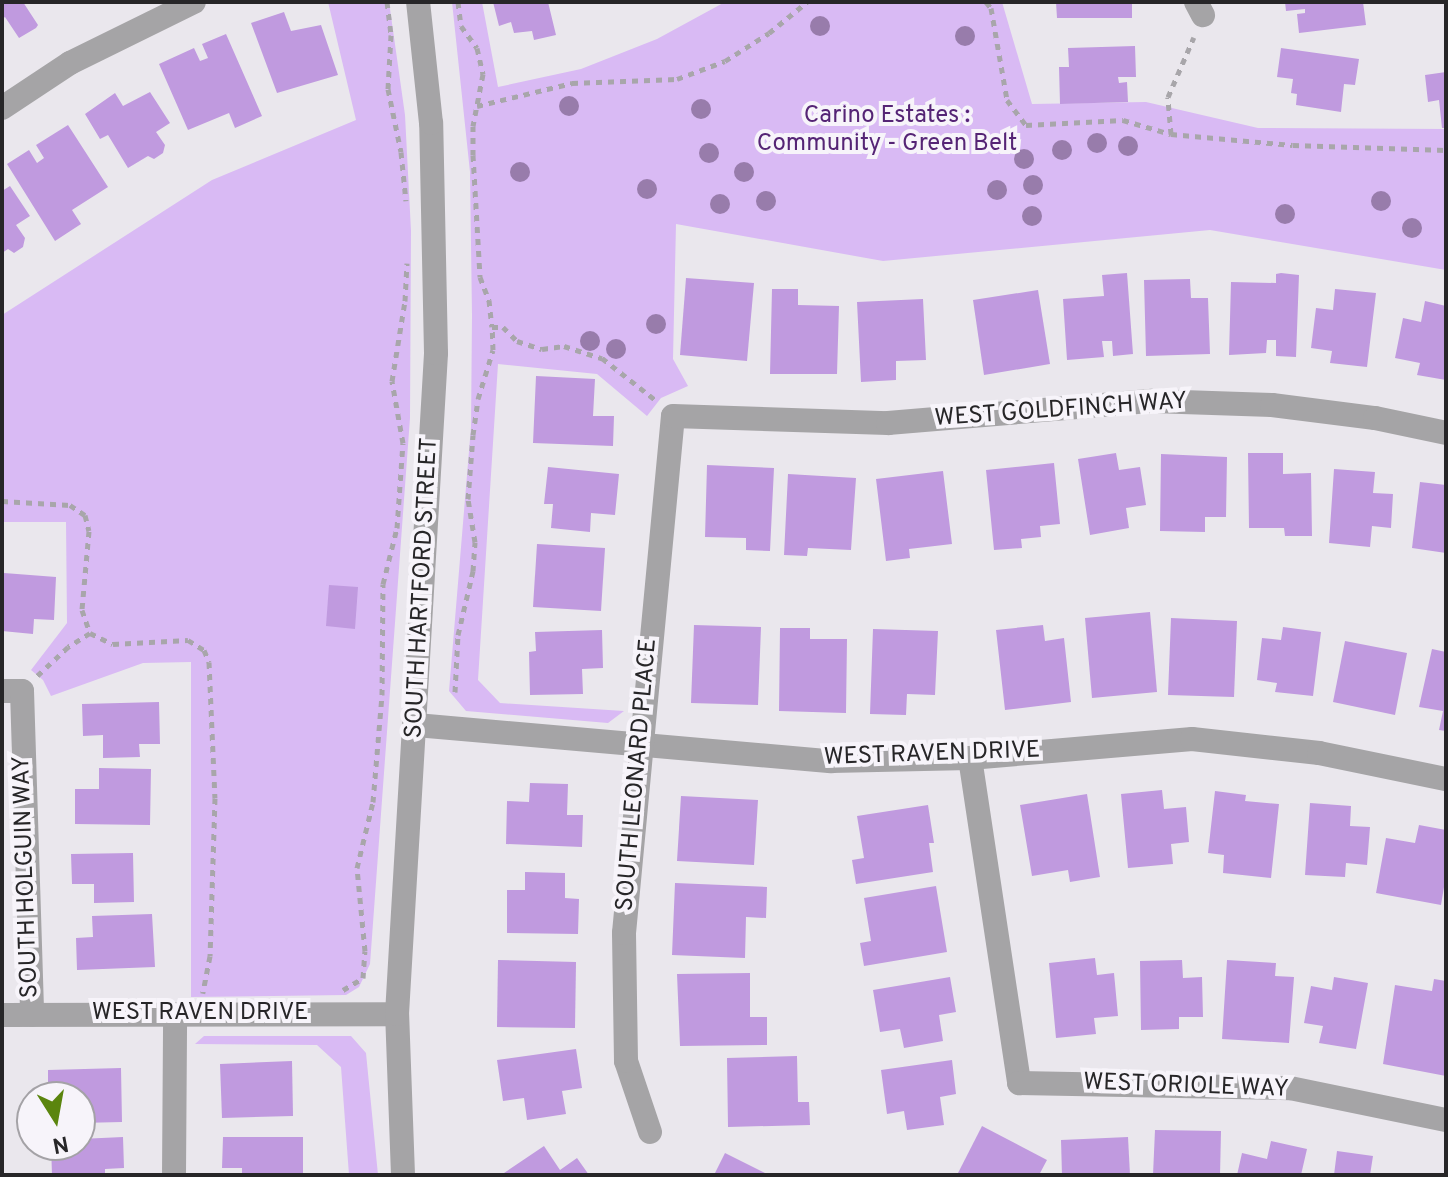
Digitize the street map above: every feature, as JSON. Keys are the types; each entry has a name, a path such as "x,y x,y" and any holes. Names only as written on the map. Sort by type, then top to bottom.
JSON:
{"street":[{"path":"2,108 70,63 194,2"},
{"name":"SOUTH HARTFORD STREET","path":"403,1175 397,1014 436,353 431,123 418,2"},
{"name":"WEST GOLDFINCH WAY","path":"673,416 888,423 1152,401 1272,405 1375,418 1446,433"},
{"name":"SOUTH LEONARD PLACE","path":"650,1132 626,1061 624,933 639,745 673,416"},
{"name":"SOUTH HOLGUIN WAY","path":"12,691 32,1015"},
{"name":"WEST RAVEN DRIVE","path":"416,725 831,761 970,758 1192,739 1319,753 1446,779"},
{"name":"WEST ORIOLE WAY","path":"970,758 1019,1083 1290,1088 1446,1120"},
{"path":"174,1175 175,1014"},
{"name":"WEST RAVEN DRIVE","path":"2,1015 397,1014"}],"path":[{"path":"387,2 391,35 388,89 401,152 406,212"},
{"path":"455,692 458,635 473,571 475,542 468,499 473,435 478,399 493,350 489,300 480,277 476,220 473,126 483,74 477,48 461,26 458,2"},
{"path":"477,106 572,83 677,79 725,61 769,33 807,2"},
{"path":"986,2 991,8 1007,100 1026,125 1123,120 1171,134 1293,145 1446,150"},
{"path":"1171,134 1168,97 1199,9"},
{"path":"340,991 363,978 365,951 357,868 373,802 382,695 383,584 398,514 403,443 392,381 405,301 407,256"},
{"path":"492,327 503,327 517,341 542,349 564,346 602,358 634,380 673,416"},
{"path":"2,501 70,505 85,515 89,531 82,610 90,633 113,644 188,640 204,650 209,662 215,813 210,956 203,987 202,1014"},
{"path":"12,691 90,633"},
{"path":"203,987 211,990"}],"green space":[{"path":"328,2 389,2 405,115 411,231 410,418 370,964 359,987 346,995 191,997 191,662 143,663 51,696 43,680 31,670 67,623 66,522 2,522 2,315 212,180 356,120"},
{"name":"Carino Estates : Community - Green Belt","path":"452,2 482,2 498,87 581,69 657,39 725,2 1002,2 1032,104 1146,102 1258,128 1446,129 1446,270 1210,230 883,261 676,224 673,359 688,386 661,398 647,416 597,374 498,364 478,680 500,703 624,711 608,723 466,711 449,691 471,427 472,315 470,172"},
{"path":"204,1036 351,1036 366,1053 378,1175 349,1175 341,1067 317,1045 195,1044"}],"building":[{"path":"2,2 23,2 38,25 36,28 19,38 5,17 2,19"},
{"path":"493,2 548,2 556,35 534,40 532,31 514,33 511,22 499,26"},
{"path":"1056,2 1132,2 1132,18 1057,18"},
{"path":"1285,2 1363,2 1366,25 1299,33 1297,14 1305,13 1305,9 1286,11"},
{"path":"284,12 291,31 321,25 338,75 277,93 251,23"},
{"path":"226,34 262,116 235,128 229,113 188,130 159,64 194,48 200,61 208,58 202,44"},
{"path":"1135,46 1136,77 1118,77 1119,83 1127,82 1128,102 1060,104 1059,67 1069,67 1068,48"},
{"path":"1281,48 1359,59 1355,85 1344,84 1341,112 1296,105 1297,94 1291,93 1293,79 1277,77"},
{"path":"1446,72 1446,128 1442,128 1439,100 1428,102 1425,75"},
{"path":"150,92 170,123 156,132 165,145 163,153 154,159 148,156 128,168 108,135 100,139 85,114 115,93 123,106"},
{"path":"68,125 108,187 72,210 81,224 55,241 7,164 29,150 37,163 44,158 36,145"},
{"path":"10,186 30,216 16,225 25,238 23,247 14,253 8,249 2,253 2,191"},
{"path":"1127,273 1133,354 1113,356 1112,341 1102,341 1104,357 1067,360 1063,299 1104,296 1102,275"},
{"path":"1276,274 1299,275 1296,357 1276,356 1276,340 1267,340 1266,353 1229,355 1231,282 1276,283"},
{"path":"686,278 754,283 747,361 680,355"},
{"path":"1190,279 1191,298 1208,298 1210,354 1146,356 1144,280"},
{"path":"772,289 798,289 798,305 839,306 837,374 770,374"},
{"path":"1335,289 1376,293 1367,367 1330,363 1332,351 1311,348 1316,308 1333,310"},
{"path":"1038,290 1050,364 984,375 973,300"},
{"path":"923,299 926,360 896,361 896,380 861,382 857,302"},
{"path":"1425,301 1446,306 1446,380 1417,375 1420,363 1395,358 1403,318 1421,322"},
{"path":"536,376 595,379 593,416 614,416 613,446 533,443"},
{"path":"1116,453 1119,470 1140,467 1146,505 1126,508 1129,528 1090,535 1078,459"},
{"path":"1248,453 1283,453 1283,474 1311,473 1312,536 1285,536 1284,528 1249,528"},
{"path":"1161,454 1227,457 1226,517 1205,517 1205,532 1160,531"},
{"path":"1054,463 1060,524 1040,526 1041,537 1021,539 1022,548 994,550 986,470"},
{"path":"707,465 774,468 770,551 746,550 746,538 705,537"},
{"path":"548,467 619,474 615,515 591,513 590,532 551,528 553,504 544,504"},
{"path":"1334,469 1375,472 1373,493 1393,494 1391,528 1372,526 1370,547 1329,543"},
{"path":"943,471 952,544 909,549 910,558 886,561 876,479"},
{"path":"788,474 856,478 851,550 808,548 807,556 784,555"},
{"path":"1420,482 1446,485 1446,553 1412,548"},
{"path":"537,544 605,548 601,611 533,607"},
{"path":"4,573 56,577 54,620 34,619 33,634 2,631"},
{"path":"329,585 358,587 355,629 326,626"},
{"path":"1150,612 1157,692 1092,698 1085,618"},
{"path":"1171,618 1237,621 1234,697 1168,695"},
{"path":"694,625 761,627 758,705 691,703"},
{"path":"1043,625 1045,641 1064,638 1071,702 1005,710 996,630"},
{"path":"1283,627 1321,632 1313,696 1275,692 1277,683 1257,680 1262,638 1281,640"},
{"path":"780,628 810,628 810,639 847,639 846,713 779,711"},
{"path":"873,629 938,631 935,695 907,694 906,715 870,714"},
{"path":"602,630 603,668 582,669 583,694 530,695 529,652 536,651 535,632"},
{"path":"1345,641 1407,653 1395,715 1333,702"},
{"path":"1432,649 1446,652 1446,731 1439,730 1443,711 1419,707"},
{"path":"159,702 160,744 139,744 140,757 103,758 103,735 83,736 82,704"},
{"path":"99,768 151,769 150,825 75,824 75,789 99,789"},
{"path":"530,783 568,784 567,815 583,815 582,847 506,844 507,801 529,802"},
{"path":"1162,790 1164,809 1186,807 1189,842 1171,844 1173,864 1128,868 1121,794"},
{"path":"1215,791 1246,795 1245,801 1279,804 1271,878 1223,873 1224,855 1208,853"},
{"path":"1087,794 1100,877 1070,882 1068,870 1032,876 1020,805"},
{"path":"681,796 758,800 754,865 677,861"},
{"path":"1310,803 1351,806 1350,826 1370,827 1367,865 1346,863 1345,877 1305,875"},
{"path":"928,805 934,843 929,843 933,872 856,884 852,860 864,858 857,816"},
{"path":"1419,825 1446,830 1446,875 1441,905 1376,893 1386,838 1415,843"},
{"path":"133,853 134,902 94,903 94,884 72,884 71,854"},
{"path":"525,872 565,873 565,898 579,899 578,934 507,933 507,890 525,890"},
{"path":"675,883 767,887 766,918 746,917 745,958 672,955"},
{"path":"936,886 947,952 864,966 860,943 871,941 864,898"},
{"path":"152,914 155,967 77,970 76,938 93,937 92,916"},
{"path":"1095,958 1097,975 1114,973 1118,1016 1094,1018 1096,1034 1056,1038 1049,963"},
{"path":"498,960 576,962 575,1028 497,1027"},
{"path":"1182,960 1183,978 1202,977 1203,1017 1179,1017 1179,1029 1141,1030 1140,961"},
{"path":"1227,960 1276,963 1275,976 1294,977 1289,1043 1222,1039"},
{"path":"750,973 750,1017 767,1017 767,1045 680,1046 677,974"},
{"path":"950,977 956,1012 939,1015 943,1041 904,1048 900,1029 880,1032 873,990"},
{"path":"1334,977 1368,983 1356,1049 1319,1043 1323,1026 1304,1023 1311,986 1332,990"},
{"path":"1434,979 1446,981 1446,1076 1383,1064 1395,985 1432,991"},
{"path":"576,1049 582,1088 562,1091 566,1114 527,1120 524,1098 503,1101 497,1060"},
{"path":"797,1056 798,1102 809,1102 810,1125 728,1127 727,1058"},
{"path":"952,1060 956,1094 940,1097 944,1125 907,1130 904,1111 887,1114 881,1070"},
{"path":"292,1061 293,1116 222,1118 220,1064"},
{"path":"121,1068 122,1122 96,1123 96,1081 48,1081 48,1070"},
{"path":"982,1126 1047,1160 1039,1175 957,1175"},
{"path":"1155,1130 1221,1131 1220,1175 1153,1175"},
{"path":"123,1137 124,1168 105,1169 105,1175 52,1175 52,1161 96,1161 96,1138"},
{"path":"223,1137 303,1137 303,1175 242,1175 242,1168 222,1168"},
{"path":"1128,1137 1130,1175 1062,1175 1061,1140"},
{"path":"1271,1141 1307,1149 1301,1175 1237,1175 1242,1153 1267,1159"},
{"path":"544,1146 560,1170 577,1158 589,1175 501,1175"},
{"path":"1337,1151 1373,1156 1370,1175 1334,1175"},
{"path":"725,1153 769,1175 714,1175"}]}
